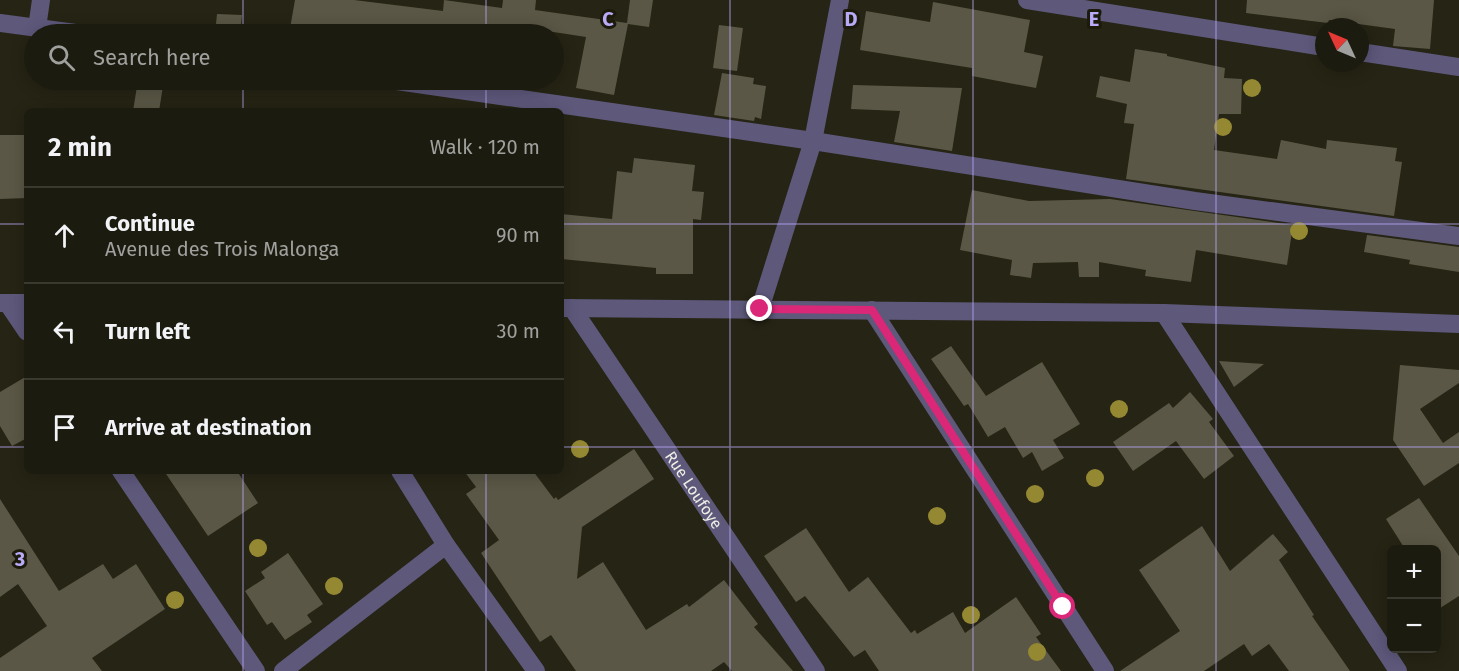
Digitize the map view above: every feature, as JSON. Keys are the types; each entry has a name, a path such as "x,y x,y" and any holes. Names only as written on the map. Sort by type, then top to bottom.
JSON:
{"street":[{"path":"37,24 40,0"},
{"path":"760,309 813,141 840,0"},
{"path":"1027,0 1315,46"},
{"path":"0,23 24,26"},
{"path":"1369,53 1459,67"},
{"path":"459,90 813,141 1195,201 1459,236"},
{"path":"4,303 24,303"},
{"path":"4,303 24,328"},
{"path":"567,308 1164,313 1457,328"},
{"name":"Rue Loufoye","path":"567,308 816,671"},
{"path":"872,310 1105,671"},
{"path":"1164,313 1398,671"},
{"path":"123,474 256,671"},
{"path":"402,474 446,544 536,671"},
{"path":"283,671 446,544"}],"building":[{"path":"295,0 354,0 443,11 444,0 502,8 503,0 536,0 535,10 627,23 630,0 653,0 649,27 628,24 614,95 576,88 586,37 564,34 564,24 291,24"},
{"path":"1247,0 1434,0 1430,49 1393,46 1395,29 1369,25 1369,18 1315,18 1315,21 1246,13"},
{"path":"933,2 1030,20 1024,52 1043,56 1036,88 972,76 972,68 860,50 866,11 930,22"},
{"path":"217,14 242,15 241,24 216,24"},
{"path":"719,25 743,28 737,71 713,68"},
{"path":"1135,49 1225,68 1224,78 1242,79 1241,114 1219,114 1214,150 1277,159 1281,140 1326,149 1327,140 1397,148 1395,161 1402,162 1394,216 1126,179 1134,124 1124,123 1127,104 1096,97 1100,76 1130,82"},
{"path":"722,73 754,78 753,84 766,86 761,119 755,117 754,121 714,115"},
{"path":"853,85 962,88 952,151 894,142 900,111 851,109"},
{"path":"136,90 162,90 159,108 133,108"},
{"path":"0,135 24,135 24,198 0,199"},
{"path":"634,158 695,165 692,191 704,192 701,220 693,219 693,274 656,274 656,268 564,259 564,214 612,219 617,171 632,173"},
{"path":"972,190 1029,201 1110,199 1293,225 1287,265 1196,250 1191,282 1145,276 1146,270 1099,262 1099,277 1079,277 1078,262 1033,263 1031,278 1010,275 1012,260 960,250"},
{"path":"1367,235 1459,247 1459,272 1409,264 1410,260 1364,252"},
{"path":"951,346 986,396 1042,362 1080,424 1053,440 1064,458 1042,471 1032,452 1023,458 1005,427 988,437 968,404 964,406 931,359"},
{"path":"1219,361 1264,364 1234,387"},
{"path":"1400,365 1459,370 1459,383 1420,409 1443,443 1459,432 1459,463 1424,486 1393,440"},
{"path":"24,378 24,440 12,446 0,426 0,392"},
{"path":"1190,392 1213,419 1209,422 1234,456 1204,479 1176,441 1133,471 1113,442 1169,403 1173,408"},
{"path":"634,449 654,479 582,527 577,579 603,562 646,630 687,604 689,607 724,580 758,624 754,627 793,671 732,671 724,662 711,671 576,671 551,635 540,642 481,553 499,540 466,494 476,487 466,474 535,474 554,499 556,497 558,500"},
{"path":"166,474 239,474 258,503 208,536"},
{"path":"1419,498 1459,556 1459,596 1441,607 1441,545 1402,545 1386,519"},
{"path":"0,499 59,591 103,564 113,579 136,564 165,609 92,658 102,671 0,671 0,658 47,626 18,584 0,597"},
{"path":"1202,526 1230,571 1273,534 1288,552 1279,560 1314,615 1312,616 1350,671 1289,671 1269,644 1252,656 1244,644 1204,671 1120,671 1180,631 1139,570"},
{"path":"806,528 849,592 868,577 911,633 915,630 917,634 953,612 965,633 1016,597 1041,634 1036,637 1061,671 879,671 865,650 854,657 805,596 796,602 764,556"},
{"path":"288,553 323,604 307,615 312,622 285,640 272,622 267,625 245,591 265,578 261,572"}],"route":[{"path":"760,309 872,310 1063,607"}]}
